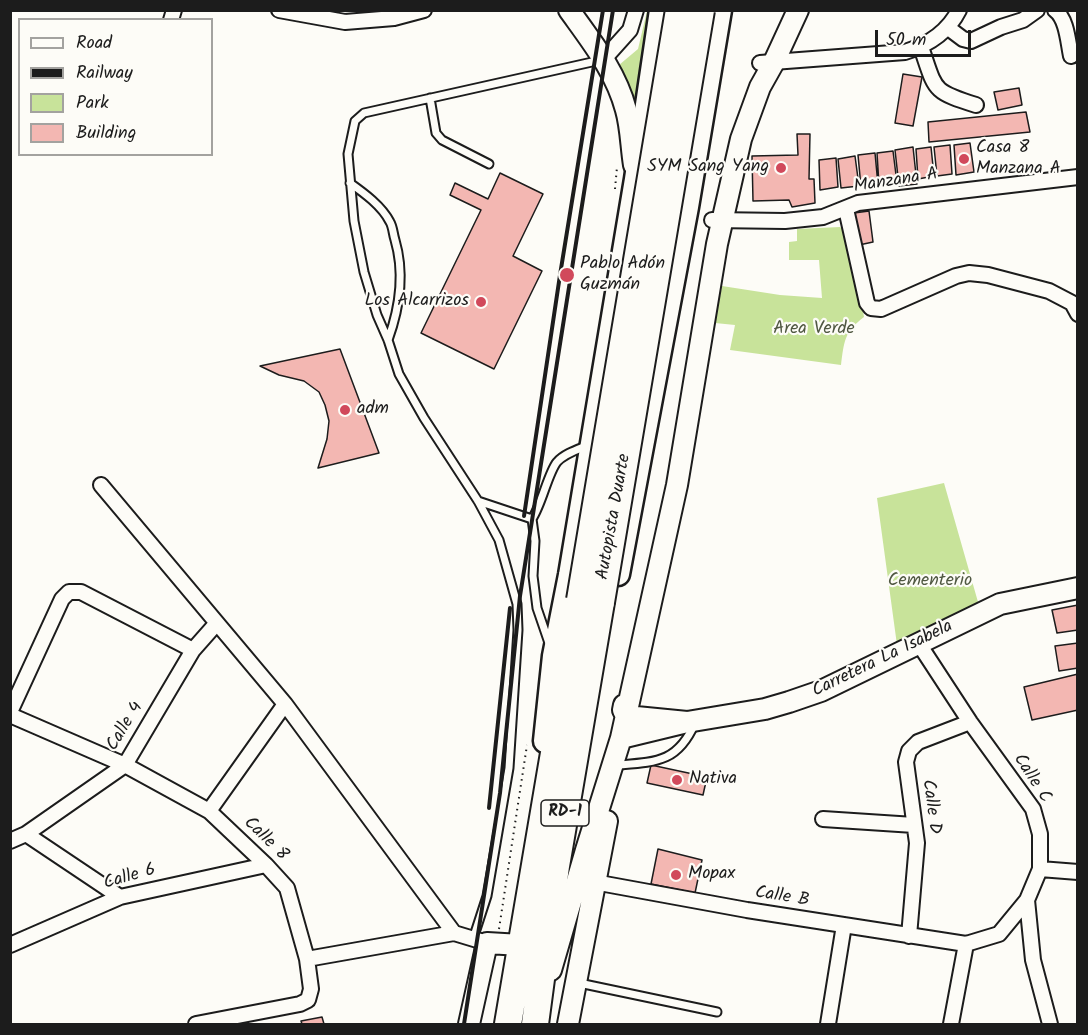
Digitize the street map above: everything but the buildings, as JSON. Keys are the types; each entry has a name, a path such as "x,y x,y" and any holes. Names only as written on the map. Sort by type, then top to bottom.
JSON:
{"highway":[{"name":"Autopista Duarte","path":"535,1024 590,601 679,10"},
{"name":"Autopista Duarte","path":"590,601 701,10"},
{"name":"RD-1","path":"508,1024 529,901 590,601"}],"main road":[{"path":"569,10 604,59 616,82 627,112 636,179"},
{"path":"529,901 554,656 636,179 661,10"},
{"path":"556,866 600,667 687,207 720,10"},
{"path":"767,63 785,10"},
{"path":"535,1024 621,738 633,685 677,485 731,135 750,85 767,63 798,10"},
{"path":"656,49 666,35 705,43 712,56"},
{"path":"626,716 623,710 717,220"},
{"name":"Carretera La Isabela","path":"691,721 765,709 821,692 1000,604 1077,588"},
{"path":"633,685 640,702 648,708 691,721"},
{"path":"626,716 691,721"},
{"path":"621,738 691,721"},
{"path":"568,1024 618,765 621,738"},
{"path":"469,1024 480,941 521,945"}],"street":[{"path":"279,10 345,22 394,18 424,10"},
{"path":"604,59 630,30 636,10"},
{"path":"767,63 905,51 921,47 947,27 959,10"},
{"path":"947,27 963,39 971,41 1023,20 1037,10"},
{"path":"1055,10 1064,22 1071,56"},
{"path":"921,47 934,85 949,97 976,105"},
{"name":"Manzana A","path":"717,220 785,221 823,217 858,203 1077,177"},
{"path":"846,208 867,303 871,308 881,309 956,276 969,273 988,275 1049,291 1076,304"},
{"path":"101,485 285,704 454,933"},
{"path":"10,713 62,599 69,592 81,592 193,650"},
{"name":"Calle 4","path":"10,842 26,834 125,765 193,650 216,624"},
{"name":"Calle C","path":"919,644 970,722 1033,810 1040,834 1040,869 1027,900 1033,960 1050,1024"},
{"path":"209,811 285,704"},
{"name":"Calle 8","path":"10,713 125,765 209,811 287,888 307,959 311,989 309,1000 300,1004 196,1024"},
{"name":"Calle D","path":"909,936 917,843 906,762 909,751 918,741 970,722"},
{"path":"823,819 914,825"},
{"path":"26,834 120,897"},
{"name":"Calle 6","path":"10,945 120,897 266,865"},
{"path":"1040,869 1077,872"},
{"name":"Calle B","path":"594,882 747,910 966,944"},
{"path":"951,1024 966,944 999,934 1027,900"},
{"path":"828,1024 844,925"},
{"path":"307,959 454,933 480,941"}],"lane":[{"path":"480,941 509,768 518,630 517,604 498,540 478,501 424,418 399,374 364,272 354,221 348,154 355,121 364,113 604,59"},
{"path":"430,98 436,133 442,140 489,164"},
{"path":"350,183 370,199 390,221 398,251 401,282 397,316 388,340"},
{"path":"554,656 537,608 533,576 535,541 532,519 538,511 556,463 572,451 592,444"},
{"path":"478,501 532,519"},
{"path":"618,765 639,763 672,755 685,743 691,721"},
{"path":"576,982 717,1012"}],"green space":[{"path":"647,11 656,11 637,113 619,65 638,49"},
{"name":"Area Verde","path":"840,227 846,233 854,254 864,317 852,328 846,338 841,365 730,350 735,325 715,323 722,286 780,295 822,298 819,260 789,260 789,242 797,241 797,229"},
{"name":"Cementerio","path":"944,483 978,602 897,645 877,498"}],"railway":[{"path":"524,516 603,10"},
{"path":"464,1024 500,793 520,596 613,10"},
{"path":"489,808 510,608"}],"place":[{"name":"Casa 8 Manzana A","path":"964,159"},
{"name":"SYM Sang Yang","path":"781,168"},
{"name":"Pablo Adón Guzmán","path":"567,275"},
{"name":"Los Alcarrizos","path":"481,302"},
{"name":"adm","path":"345,410"},
{"name":"Nativa","path":"677,780"},
{"name":"Mopax","path":"676,875"}]}
